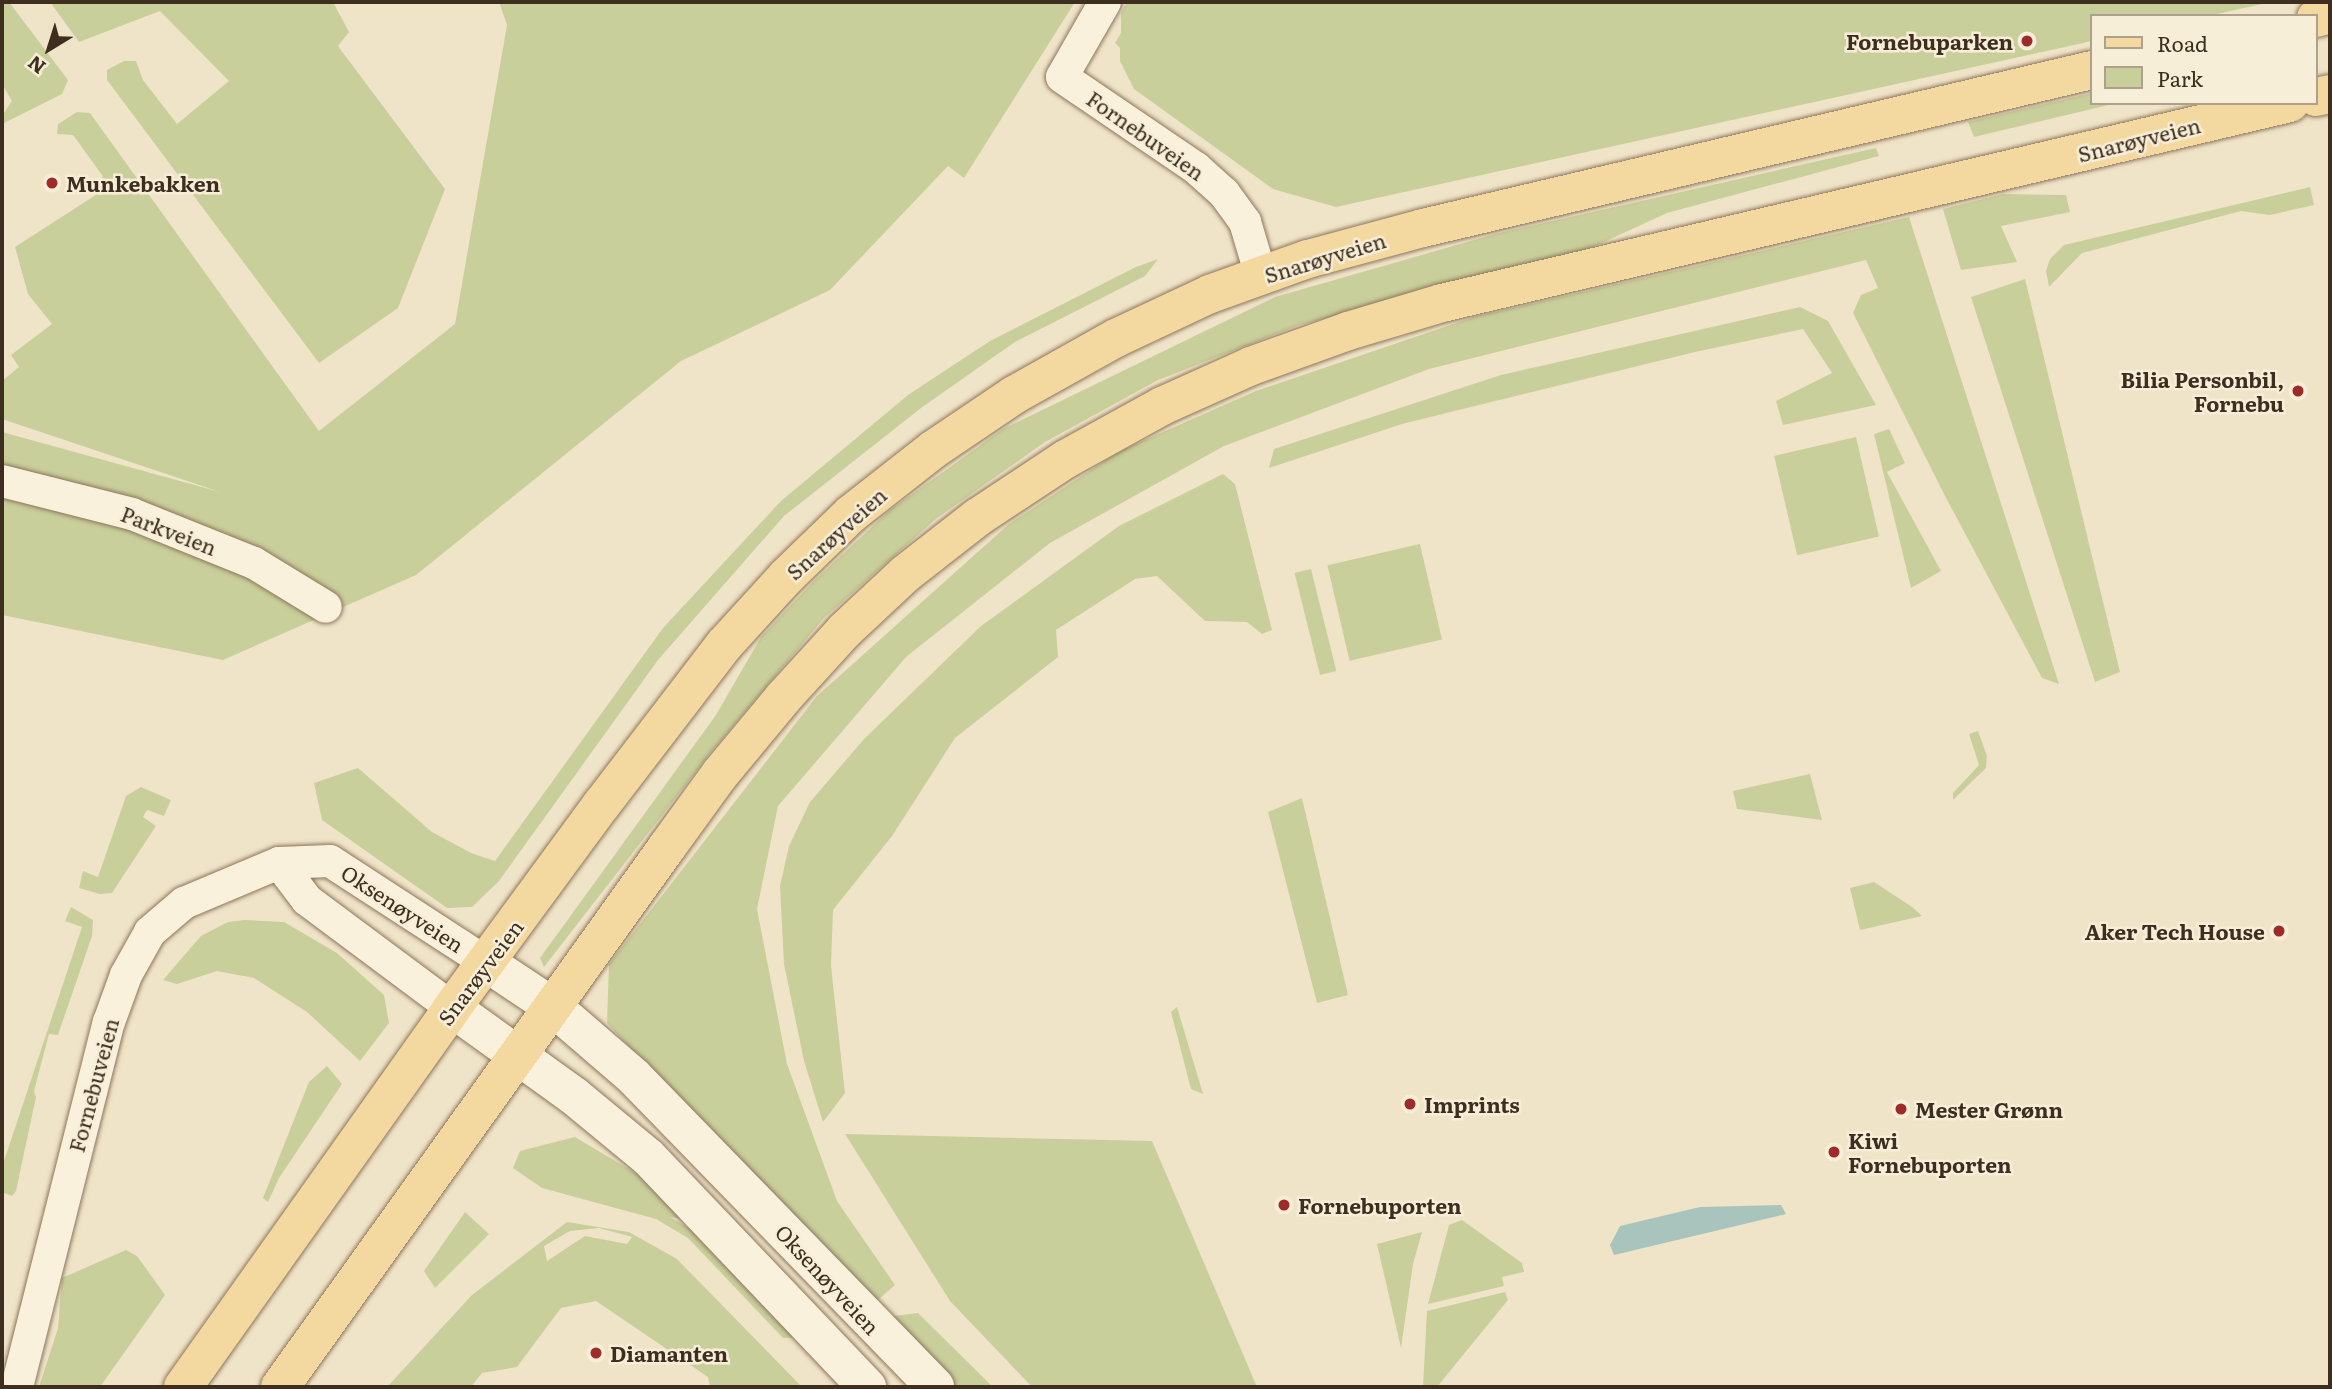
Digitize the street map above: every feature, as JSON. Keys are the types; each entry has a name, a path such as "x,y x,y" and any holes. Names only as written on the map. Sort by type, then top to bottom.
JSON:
{"main road":[{"name":"Snarøyveien","path":"183,1387 453,1008 602,804 724,645 786,577 851,514 933,449 1014,395 1116,338 1210,294 1308,259 1423,228 2090,71"},
{"name":"Snarøyveien","path":"553,1007 720,775 845,630 905,574 978,517 1066,459 1162,405 1251,366 1348,331 1442,303 2282,105"},
{"path":"280,1387 553,1007"}],"street":[{"name":"Fornebuveien","path":"1105,2 1062,77 1196,168 1224,193 1245,222 1261,276"},
{"name":"Parkveien","path":"2,481 132,514 254,563 326,607"},
{"name":"Oksenøyveien","path":"279,863 330,861 553,1007 634,1077 935,1387"},
{"name":"Fornebuveien","path":"17,1387 103,1043 126,975 150,932 184,903 279,863"},
{"path":"279,863 307,900 518,1055 648,1157 867,1387"}],"green space":[{"path":"2,2 9,2 68,80 62,94 2,124 2,116 12,101 2,84"},
{"path":"50,2 333,2 349,32 338,46 445,189 398,308 319,363 107,80 107,70 124,61 136,61 143,80 177,124 229,81 160,11 79,42"},
{"path":"499,2 1075,2 964,178 948,166 830,290 681,361 416,575 223,660 2,615 2,432 220,492 2,419 2,381 19,367 11,355 52,324 28,294 15,247 105,189 102,175 73,135 57,134 58,124 77,112 90,113 319,431 455,324 507,25"},
{"path":"1127,2 2271,2 2217,14 2090,14 2090,41 1336,207 1273,189 1134,89 1120,61 1120,48 1115,43 1121,33 1121,13"},
{"path":"2090,93 2090,105 2109,105 1974,137 1968,122"},
{"path":"1876,148 1879,156 1667,213 1580,253 1299,325 1158,380 1045,442 937,518 824,618 711,752 544,967 540,958 716,715 761,637 813,582 889,511 1003,429 1275,297 1495,234"},
{"path":"2310,187 2314,205 2270,215 2241,211 2082,253 2049,287 2046,271 2050,259 2064,245"},
{"path":"2003,194 2066,195 2070,212 2001,226 2017,262 1961,270 1943,209"},
{"path":"1909,217 2059,684 2042,678 1944,494 1853,313 1861,295 1878,288 1866,260 1429,369 1224,446 1050,543 906,657 778,806 757,909 787,1064 837,1201 895,1285 871,1306 607,1023 609,964 817,696 1009,524 1120,451 1256,391 1474,317"},
{"path":"1158,259 1145,276 1015,342 921,408 784,516 658,660 499,881 472,907 447,908 322,820 314,783 358,768 432,832 471,853 495,861 663,628 781,501 908,395 990,341 1136,267"},
{"path":"2025,279 2120,672 2095,682 1971,297"},
{"path":"1800,307 1828,321 1876,405 1783,425 1776,401 1832,373 1803,329 1695,352 1402,424 1269,468 1274,449 1501,375"},
{"path":"1889,429 1905,463 1887,472 1941,571 1911,588 1874,434"},
{"path":"1856,437 1879,536 1797,555 1774,456"},
{"path":"1223,474 1235,484 1272,630 1262,634 1247,622 1205,621 1157,576 1135,579 1056,630 1058,657 955,738 892,836 833,910 831,966 845,1093 823,1122 804,1061 784,964 780,886 789,846 810,802 864,739 981,626 1119,526"},
{"path":"1420,544 1442,639 1349,661 1327,565"},
{"path":"1311,569 1336,671 1320,675 1295,573"},
{"path":"1978,731 1987,756 1986,768 1953,800 1953,793 1979,765 1969,734"},
{"path":"1810,774 1822,820 1737,809 1733,791"},
{"path":"141,787 171,800 164,816 147,810 143,817 156,826 112,893 100,894 79,888 83,871 98,877 126,796"},
{"path":"1302,798 1348,995 1317,1003 1268,812"},
{"path":"1874,882 1922,916 1860,930 1850,888"},
{"path":"71,907 93,920 92,936 58,1035 49,1034 34,1091 36,1097 16,1191 12,1196 2,1192 2,1161 82,927 65,921"},
{"path":"228,922 284,922 337,953 384,995 389,1023 360,1061 307,1012 254,978 217,971 177,984 163,980 201,936"},
{"path":"1177,1007 1203,1094 1191,1089 1171,1012"},
{"path":"327,1066 342,1084 279,1178 268,1202 263,1198 309,1082"},
{"path":"845,1134 1152,1141 1257,1387 1032,1387 950,1301"},
{"path":"575,1137 642,1177 681,1219 670,1217 694,1231 803,1337 783,1338 688,1238 656,1219 542,1188 513,1168 520,1151"},
{"path":"465,1212 489,1234 435,1288 424,1271"},
{"path":"1462,1220 1522,1263 1524,1272 1502,1277 1504,1286 1428,1304 1449,1225"},
{"path":"567,1222 629,1232 677,1259 802,1387 710,1387 708,1377 596,1301 561,1308 517,1367 482,1373 471,1387 387,1387 472,1295","holes":["599,1228 632,1237 627,1244 585,1236 547,1261 544,1246 570,1231"]},
{"path":"1422,1232 1413,1264 1401,1348 1377,1244"},
{"path":"126,1250 137,1256 165,1295 100,1387 39,1387 58,1328 62,1278"},
{"path":"1505,1292 1508,1300 1437,1387 1423,1387 1427,1311"},
{"path":"918,1313 993,1387 955,1387 887,1317"}],"water":[{"path":"1781,1205 1786,1214 1614,1255 1610,1245 1620,1226 1700,1207"}],"place":[{"name":"Fornebuparken","path":"2027,41"},
{"name":"Munkebakken","path":"52,183"},
{"name":"Bilia Personbil, Fornebu","path":"2298,391"},
{"name":"Aker Tech House","path":"2279,931"},
{"name":"Imprints","path":"1410,1104"},
{"name":"Mester Grønn","path":"1901,1109"},
{"name":"Kiwi Fornebuporten","path":"1834,1152"},
{"name":"Fornebuporten","path":"1284,1205"},
{"name":"Diamanten","path":"596,1353"}]}
